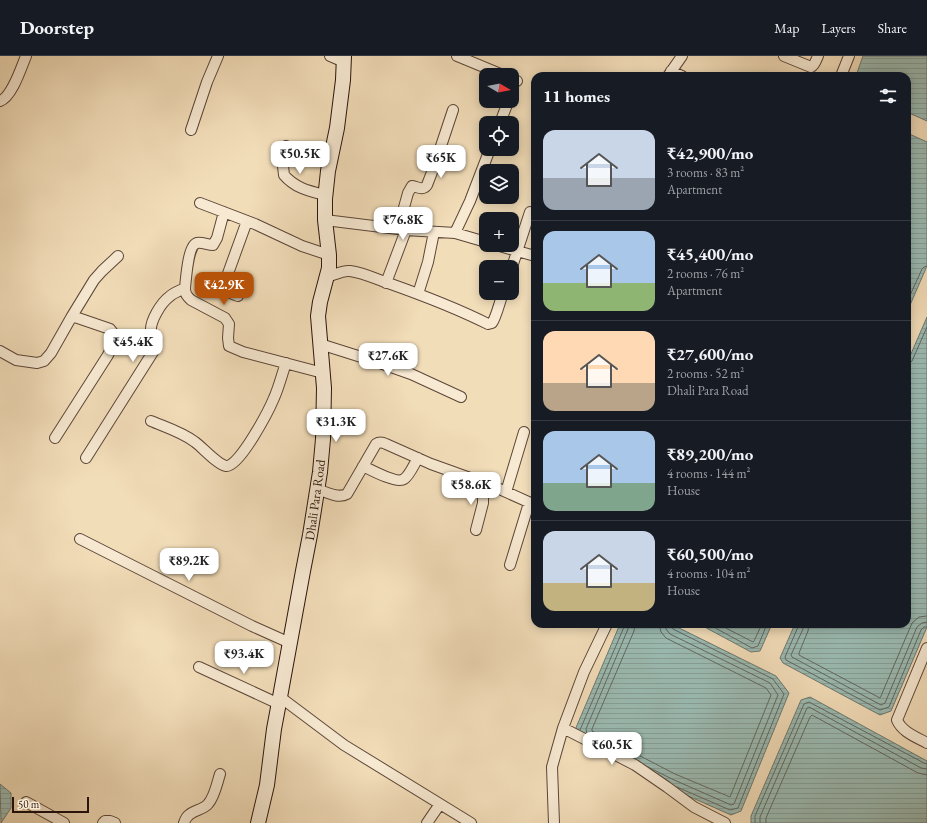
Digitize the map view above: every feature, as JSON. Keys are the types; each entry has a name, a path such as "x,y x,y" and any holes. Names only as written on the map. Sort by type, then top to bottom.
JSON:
{"street":[{"path":"0,101 4,100 10,93 26,56"},
{"path":"191,130 207,82 218,56"},
{"path":"330,56 344,59"},
{"path":"457,56 486,68"},
{"path":"671,72 681,56"},
{"path":"784,56 811,67 818,56"},
{"path":"843,72 849,56"},
{"name":"Dhali Para Road","path":"258,823 269,774 270,753 274,729 310,535 320,472 323,439 324,388 318,316 329,268 325,220 325,195 328,171 337,128 344,59"},
{"path":"386,283 402,229 408,193 412,186 423,188 427,185 452,110"},
{"path":"286,146 283,166 284,175 295,186 325,195"},
{"path":"455,233 470,201 487,156"},
{"path":"200,203 247,221 302,246 329,255"},
{"path":"224,212 217,238 213,244 197,243 194,244 192,248 185,293 191,300 225,318 229,324 229,346 243,352 323,373"},
{"path":"519,245 530,212"},
{"path":"325,220 402,229 455,233 479,240"},
{"path":"238,296 226,291 224,285 247,221"},
{"path":"418,294 428,262 434,232"},
{"path":"519,252 531,255"},
{"path":"0,351 16,360 36,363 44,360 51,353 94,280 118,256"},
{"path":"327,277 349,271 363,274 418,294 488,324 495,320 500,300"},
{"path":"86,458 153,352 155,342 151,328 156,314 168,298 185,288"},
{"path":"55,438 108,355 114,338 114,332 110,329 72,316"},
{"path":"320,344 411,374 461,397"},
{"path":"151,421 190,438 224,466 231,465 247,446 266,414 275,396 286,363"},
{"path":"506,492 524,432"},
{"path":"317,489 334,495 344,496 347,494 373,450 378,443 381,442 431,464 506,492 531,504"},
{"path":"363,466 396,480 401,480 407,476 418,458"},
{"path":"476,530 483,503 483,494 479,482"},
{"path":"510,565 531,507"},
{"path":"80,539 252,626 290,643"},
{"path":"554,823 552,766 563,728 584,672 605,628"},
{"path":"927,648 897,720 899,726 927,743"},
{"path":"199,667 280,701 344,745 471,823"},
{"path":"563,728 635,765 694,807 725,823"},
{"path":"184,823 191,813 205,807 209,803 220,774"},
{"path":"26,802 44,818 64,823"},
{"path":"427,823 440,804"},
{"path":"103,823 107,820 115,823"}],"water":[{"path":"863,56 927,56 927,121 911,114 911,72 857,72"},
{"path":"911,135 927,142 927,266 911,303"},
{"path":"927,317 927,627 891,711 880,715 783,663 780,658 793,628 911,628 911,354"},
{"path":"618,628 679,628 776,676 789,693 741,811 731,815 668,787 575,730"},
{"path":"706,628 770,628 760,651 751,652"},
{"path":"810,697 927,761 927,823 751,823 751,816 801,700"},
{"path":"0,784 11,793 11,808 1,823"}]}
